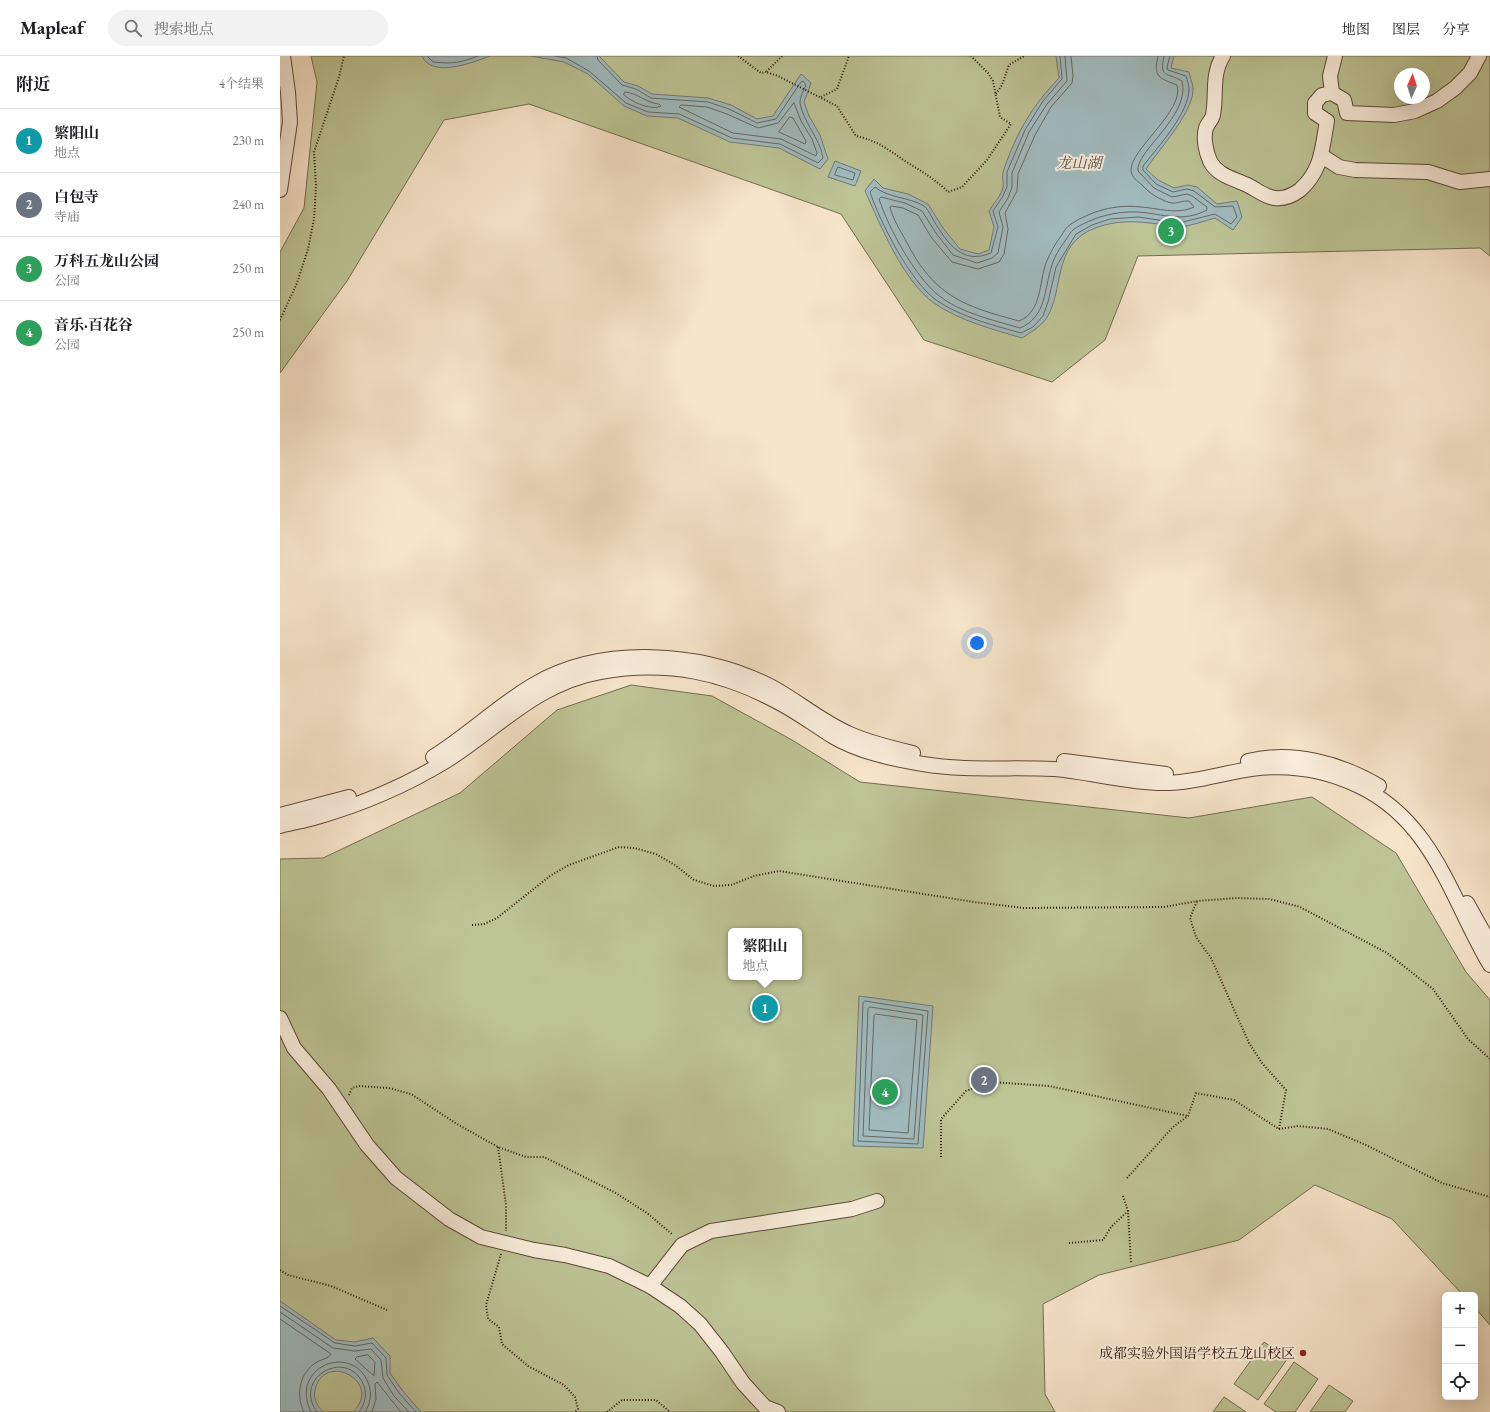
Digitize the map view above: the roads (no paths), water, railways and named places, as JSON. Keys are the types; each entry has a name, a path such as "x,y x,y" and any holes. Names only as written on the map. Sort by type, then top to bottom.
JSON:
{"street":[{"path":"280,190 290,122 283,56"},
{"path":"1223,56 1219,62 1215,78 1213,116 1206,128 1207,153 1215,169 1267,197 1284,198 1292,196 1312,178 1322,156 1327,121"},
{"path":"1332,93 1330,76 1335,56"},
{"path":"1347,113 1344,100 1332,93 1322,96 1315,103 1315,113 1327,121 1338,120 1347,113 1394,115 1415,111 1437,101 1454,88 1470,73 1479,56"},
{"path":"1322,156 1339,167 1355,170 1381,172 1405,170 1428,172 1460,182 1490,179"},
{"path":"280,815 361,793 409,770 448,748 534,684 553,675 575,667 620,658 671,658 732,670 772,687 849,734 874,743 928,756 1054,760 1168,774 1192,772 1271,758 1312,760 1346,769 1379,786 1403,803 1417,817 1441,851 1490,944"},
{"path":"280,826 312,818 368,800 422,775 466,748 516,709 556,685 584,675 603,671 648,666 670,668 696,671 742,685 785,706 834,737 850,744 885,757 927,765 1058,770 1143,782 1162,783 1182,783 1251,769 1273,768 1319,771 1339,777 1367,790 1389,803 1421,836 1437,862 1468,926 1490,965"},
{"path":"280,1018 294,1048 329,1090 367,1145 396,1178 449,1219 481,1237 609,1266 650,1286 680,1306 700,1324 722,1352 743,1383 765,1407 778,1412"},
{"path":"650,1286 682,1245 711,1231 838,1211 877,1201"}],"water":[{"path":"422,56 490,56 464,65 444,68 435,67 427,63"},
{"path":"531,56 599,56 624,82 638,86 652,94 708,98 731,105 757,119 773,116 801,74 811,83 804,102 809,116 820,135 828,159 820,169 779,148 730,142 678,118 647,116 624,106 588,74 564,62"},
{"name":"龙山湖","path":"1056,56 1174,56 1171,68 1189,72 1193,87 1192,97 1175,130 1146,169 1158,180 1174,188 1188,185 1197,187 1217,204 1237,201 1242,217 1233,230 1215,218 1193,225 1177,227 1142,222 1118,222 1095,228 1081,236 1071,245 1061,269 1052,307 1046,319 1038,327 1022,338 976,324 954,315 934,303 923,293 912,281 894,252 865,191 874,179 883,188 908,194 928,204 943,228 960,249 978,254 989,250 994,227 989,211 1002,190 1003,171 1020,131 1033,109 1049,88 1059,78"},
{"path":"835,161 861,171 855,186 828,177"},
{"path":"859,996 933,1006 923,1148 853,1146"},
{"path":"280,1301 336,1340 355,1342 373,1338 390,1356 390,1373 421,1412 353,1412 361,1401 361,1390 357,1381 349,1375 339,1371 329,1372 320,1378 315,1390 316,1402 323,1412 280,1412"}],"place":[{"name":"万科五龙山公园","path":"1171,231"},
{"name":"繁阳山","path":"765,1008"},
{"name":"白包寺","path":"984,1080"},
{"name":"音乐·百花谷","path":"885,1092"},
{"name":"成都实验外国语学校五龙山校区","path":"1303,1353"}]}
